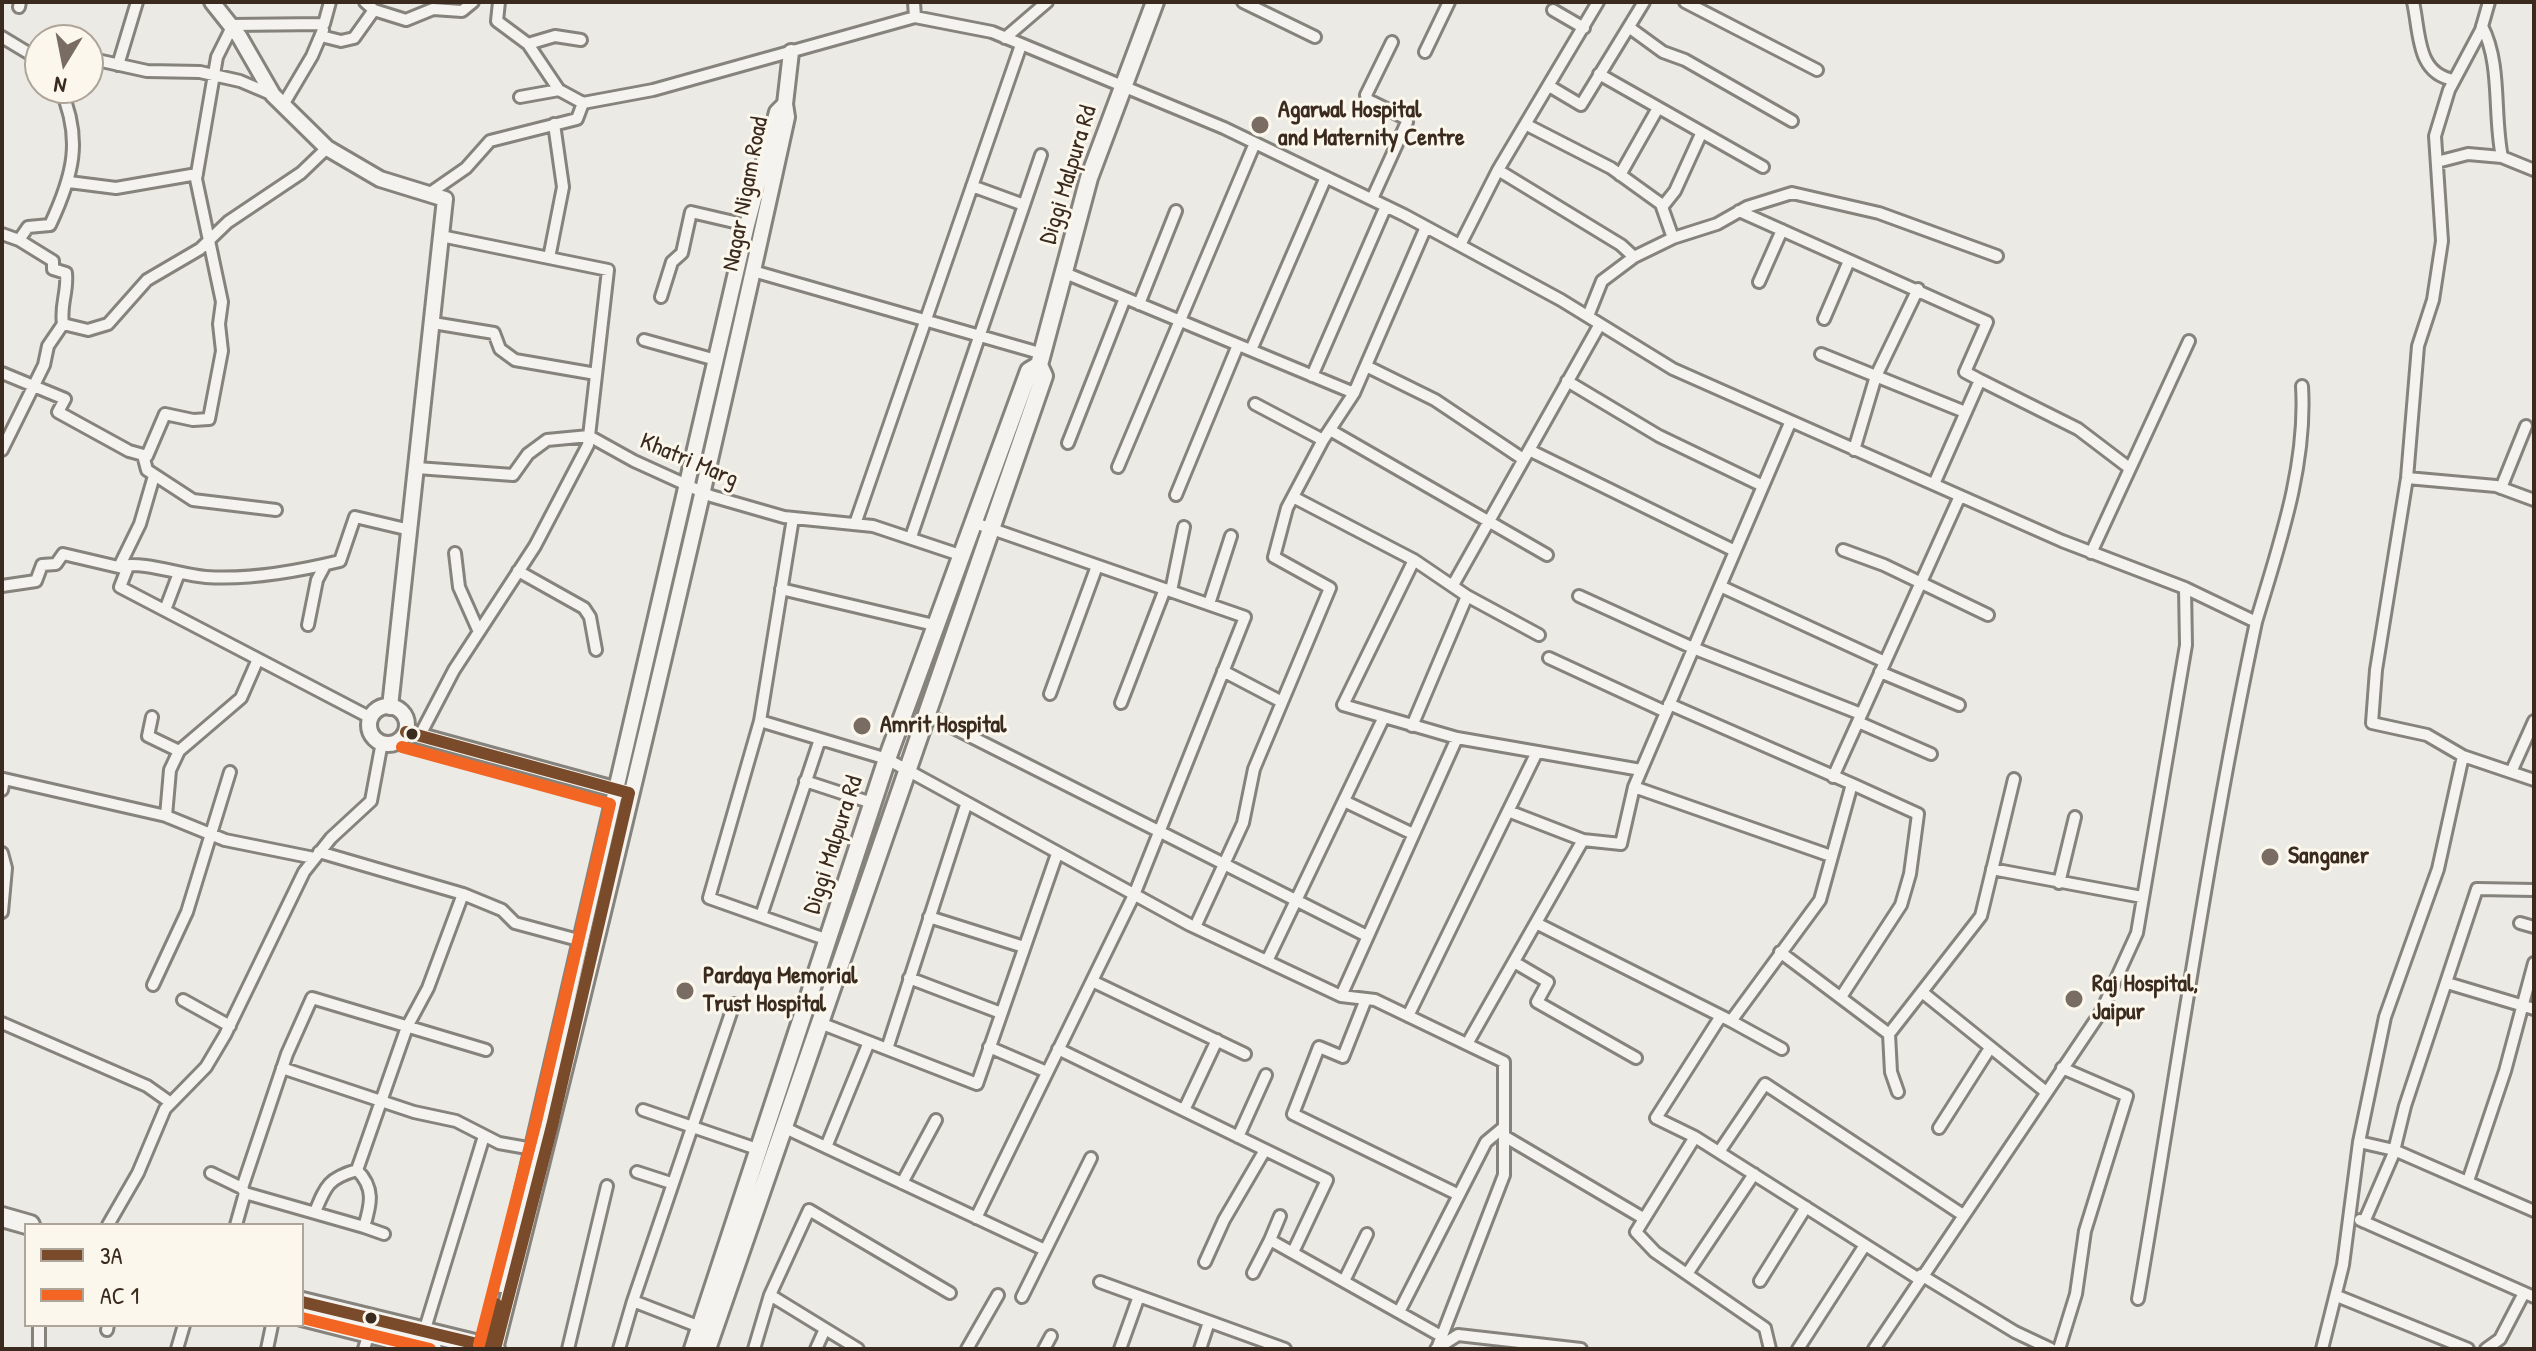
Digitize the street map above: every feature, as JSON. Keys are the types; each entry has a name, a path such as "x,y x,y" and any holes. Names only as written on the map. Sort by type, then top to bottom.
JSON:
{"highway":[{"path":"2,1217 24,1223"},
{"path":"2,1228 24,1235"},
{"path":"304,1302 490,1348"},
{"path":"304,1317 367,1341 432,1349"}],"main road":[{"name":"Diggi Malpura Rd","path":"707,1349 1044,376 1041,360 1089,178 1120,87 1155,2"},
{"name":"Diggi Malpura Rd","path":"693,1349 872,803 934,625 1029,371 1041,360"}],"street":[{"path":"118,65 137,2"},
{"path":"212,2 278,100 327,148 380,179 445,199 390,707"},
{"path":"278,100 323,30 330,2"},
{"path":"365,2 374,10 406,20 433,9 462,11 473,2"},
{"path":"499,2 497,21 528,44 559,90 583,103 653,90 915,17 976,27 1255,143 1372,199 1588,316 1673,369 1790,423 2091,553 2185,588 2256,622"},
{"path":"914,2 915,17"},
{"path":"1005,38 1047,2"},
{"path":"1243,2 1315,37"},
{"path":"1425,52 1449,2"},
{"path":"1460,245 1498,170 1598,2"},
{"path":"1549,86 1581,105 1644,2"},
{"path":"1685,2 1817,70"},
{"path":"2413,2 2420,54 2442,78 2454,80"},
{"path":"2489,2 2482,26 2454,80 2435,136 2442,241 2433,300 2418,346 2407,478 2376,670 2372,723 2427,735 2463,756 2512,770 2534,780"},
{"path":"231,26 323,30 341,41 354,38 374,10"},
{"path":"1553,10 1584,28"},
{"path":"2,373 65,399 58,412 147,456 165,414 193,420 209,419 222,351 219,324 222,302 212,239 200,207 197,174 221,46 231,26"},
{"path":"2482,26 2493,47 2495,109 2502,157"},
{"path":"1630,28 1663,52 1685,60 1792,121"},
{"path":"528,44 555,36 581,40"},
{"path":"2,37 24,50"},
{"path":"1372,199 1407,122 1405,118 1368,100 1366,95 1392,42"},
{"path":"855,524 1021,45"},
{"path":"785,104 791,52"},
{"path":"104,62 147,71 216,76 240,81 278,100"},
{"path":"1599,74 1763,167"},
{"path":"520,97 559,90"},
{"path":"430,193 466,168 490,141 577,119 583,103"},
{"path":"19,240 28,227 50,225 69,182 75,134 67,104"},
{"name":"Nagar Nigam Road","path":"696,488 716,360 747,225 777,112 785,104"},
{"name":"Nagar Nigam Road","path":"490,1348 552,1126 623,791 696,488 753,271 787,117 785,104"},
{"path":"1620,175 1658,108"},
{"path":"549,258 563,187 554,124"},
{"path":"1527,125 1620,175 1663,206 1673,238"},
{"path":"1663,206 1675,191 1701,134"},
{"path":"1118,467 1255,143"},
{"path":"63,324 88,330 108,324 147,280 212,239 228,222 301,173 327,148"},
{"path":"2437,162 2468,154 2502,157 2534,170"},
{"path":"911,537 1041,155"},
{"path":"1498,170 1621,245 1634,257"},
{"path":"69,182 116,188 197,174"},
{"path":"1251,350 1326,177"},
{"path":"972,186 1024,205"},
{"path":"1588,316 1602,281 1634,257 1673,238 1717,224 1739,211 1792,193 1879,213 1997,256"},
{"path":"1312,376 1386,206"},
{"path":"1139,304 1176,211"},
{"path":"1739,211 1987,322 1965,372 2078,429 2128,467"},
{"path":"661,297 672,262 682,253 691,212 747,225"},
{"path":"1195,927 1243,823 1254,769 1330,588 1274,557 1293,497 1326,435 1354,393 1426,227"},
{"path":"1759,282 1782,230"},
{"path":"2,234 19,240 53,261 53,269 66,273 68,289 60,306 63,324 48,346 44,365 2,450"},
{"path":"413,734 406,717 390,707 381,708 371,718 371,732 382,742 396,742 413,734 535,546 588,445 608,270 441,236"},
{"path":"1824,319 1849,261"},
{"path":"753,271 978,334 1041,360"},
{"path":"1065,273 1354,393"},
{"path":"1854,450 1876,376 1918,289"},
{"path":"1068,443 1125,298"},
{"path":"433,323 494,333 500,349 515,360 596,374"},
{"path":"1453,585 1600,324"},
{"path":"644,340 716,360"},
{"path":"2091,553 2128,467 2189,341"},
{"path":"1176,495 1238,345"},
{"path":"1821,354 1965,412"},
{"path":"1366,366 1435,400 1526,454 1735,551"},
{"path":"1934,484 1980,380"},
{"path":"1567,381 1659,436 1763,486"},
{"path":"2138,1299 2166,1143 2210,849 2256,622 2291,496 2305,428 2302,386"},
{"path":"1255,404 1326,435 1547,555"},
{"path":"1508,811 1583,840 1621,844 1634,787 1790,423"},
{"path":"2501,488 2526,426"},
{"path":"417,468 513,475 528,454 547,440 589,436"},
{"name":"Khatri Marg","path":"589,436 634,461 696,488 793,518 855,524 911,537 960,555"},
{"path":"143,455 147,470 193,500 276,510"},
{"path":"119,567 140,524 154,476"},
{"path":"2407,478 2501,488 2534,500"},
{"path":"1833,777 1960,496"},
{"path":"1293,497 1414,560 1467,596 1539,635"},
{"path":"119,567 134,563 209,577 264,574 340,561 355,517 410,530"},
{"path":"793,518 760,721 709,898 828,940"},
{"path":"972,522 1245,617 1134,895 976,1218"},
{"path":"1121,703 1168,590 1184,527"},
{"path":"1209,604 1231,536"},
{"path":"1843,550 1921,582 1988,615"},
{"path":"455,553 459,587 479,632"},
{"path":"2,586 36,581 42,565 56,564 63,554 127,569 120,587 371,718"},
{"path":"1414,560 1343,705 1457,738 1641,770"},
{"path":"308,625 317,580 325,565"},
{"path":"1050,694 1097,566"},
{"path":"518,571 584,608 590,617 596,650"},
{"path":"165,610 179,573"},
{"path":"1720,586 1959,705"},
{"path":"1874,1349 2101,1012 2137,933 2186,645 2185,588"},
{"path":"781,589 934,625"},
{"path":"1412,726 1467,596"},
{"path":"1579,596 1859,718 1931,754"},
{"path":"1549,658 1918,814 1910,874 1901,905 1841,997"},
{"path":"166,816 170,770 179,751 241,698 258,659"},
{"path":"1223,671 1282,702"},
{"path":"928,715 1367,936"},
{"path":"152,717 148,736 179,751"},
{"path":"1267,961 1383,719"},
{"path":"760,721 887,759 966,805 1195,927 1341,996 1366,999 1408,1016 1504,1062 1504,1175 1438,1343"},
{"path":"2512,770 2534,721"},
{"path":"413,734 623,791"},
{"path":"1341,996 1457,738"},
{"path":"761,916 820,739"},
{"path":"109,1223 171,1103 206,1067 230,1026 304,872 316,855 371,801 382,742"},
{"path":"1408,1016 1537,752"},
{"path":"2322,1349 2337,1296 2359,1142 2385,1017 2438,869 2463,756"},
{"path":"153,985 187,912 214,834 230,772"},
{"path":"1898,1092 1891,1072 1889,1034 1981,916 2014,779"},
{"path":"805,781 872,803"},
{"path":"3,782 166,816 225,840 316,855 463,894 502,910 515,923 582,941"},
{"path":"1852,784 1820,900 1726,1018 1656,1118 1695,1137 1865,1245 2015,1332 2051,1349"},
{"path":"1634,787 1831,856"},
{"name":"Nagar Nigam Road","path":"490,1348 582,941 623,791"},
{"path":"1344,801 1413,834"},
{"path":"887,1049 966,805"},
{"path":"2059,883 2075,817"},
{"path":"1467,1044 1583,840"},
{"path":"2,853 6,868 2,912"},
{"path":"820,1023 977,1084 1057,854"},
{"path":"1992,869 2142,897"},
{"path":"2364,1222 2394,1150 2477,889 2534,890"},
{"path":"357,1170 407,1027 445,947 463,894"},
{"path":"929,917 1024,947"},
{"path":"1536,923 1782,1049"},
{"path":"2520,923 2534,927"},
{"path":"1780,952 1889,1034"},
{"path":"1514,962 1548,982 1537,1002 1636,1058"},
{"path":"2468,1181 2505,1071 2534,963"},
{"path":"909,978 1001,1013"},
{"path":"1092,981 1245,1054"},
{"path":"2447,983 2534,1009"},
{"path":"1922,992 2046,1092"},
{"path":"236,1223 282,1068 312,998 486,1050"},
{"path":"1366,999 1343,1057 1319,1047 1293,1114 1459,1195"},
{"path":"183,1000 230,1026"},
{"path":"619,1349 671,1183 734,1004"},
{"path":"2,1023 147,1086 171,1103"},
{"path":"1184,1110 1217,1040"},
{"path":"826,1147 869,1042"},
{"path":"989,1047 1047,1072"},
{"path":"1939,1128 1990,1048"},
{"path":"1058,1049 1327,1180 1293,1252"},
{"path":"282,1068 381,1101 456,1121 499,1143 533,1149"},
{"path":"2059,1349 2076,1294 2085,1231 2127,1096 2062,1068"},
{"path":"1238,1137 1266,1075"},
{"path":"1719,1152 1765,1084 1963,1215"},
{"path":"643,1110 760,1150"},
{"path":"902,1183 936,1120"},
{"path":"783,1127 1045,1250"},
{"path":"1399,1312 1486,1142 1504,1131"},
{"path":"1504,1131 1643,1218"},
{"path":"424,1332 484,1136"},
{"path":"1695,1137 1636,1232 1655,1252 1765,1328 1770,1349"},
{"path":"2359,1142 2394,1150 2534,1211"},
{"path":"1205,1262 1224,1220 1265,1150"},
{"path":"1022,1297 1091,1158"},
{"path":"315,1212 323,1191 335,1176 357,1170"},
{"path":"357,1170 368,1181 371,1202 364,1227"},
{"path":"637,1172 671,1183"},
{"path":"211,1173 244,1191 384,1234"},
{"path":"1687,1274 1754,1174"},
{"path":"568,1349 607,1186"},
{"path":"1760,1281 1806,1207"},
{"path":"754,1349 770,1295 809,1210 950,1293"},
{"path":"1253,1273 1280,1216"},
{"path":"2348,1216 2529,1295 2500,1339 2486,1349"},
{"path":"1344,1281 1367,1234"},
{"path":"1270,1240 1399,1312 1438,1343"},
{"path":"1798,1349 1865,1245"},
{"path":"1100,1282 1285,1349"},
{"path":"770,1295 858,1349"},
{"path":"967,1349 998,1295"},
{"path":"1120,1349 1139,1296"},
{"path":"2337,1296 2468,1349"},
{"path":"633,1301 700,1327"},
{"path":"1200,1349 1209,1322"},
{"path":"39,1327 39,1349"},
{"path":"177,1349 183,1327"},
{"path":"267,1349 272,1327"},
{"path":"816,1349 825,1329"},
{"path":"1438,1343 1458,1335 1532,1346 1581,1349"},
{"path":"1044,1349 1051,1336"}],"transit line":[{"name":"3A","path":"406,732 629,793 552,1126 495,1349"},
{"path":"402,747 610,804 536,1122 479,1345"},
{"name":"3A","path":"304,1302 486,1346 496,1304"},
{"path":"304,1318 430,1349"}],"place":[{"name":"Agarwal Hospital and Maternity Centre","path":"1260,125"},
{"name":"Amrit Hospital","path":"862,726"},
{"name":"Sanganer","path":"2270,857"},
{"name":"Pardaya Memorial Trust Hospital","path":"685,991"},
{"name":"Raj Hospital, Jaipur","path":"2074,999"}]}
